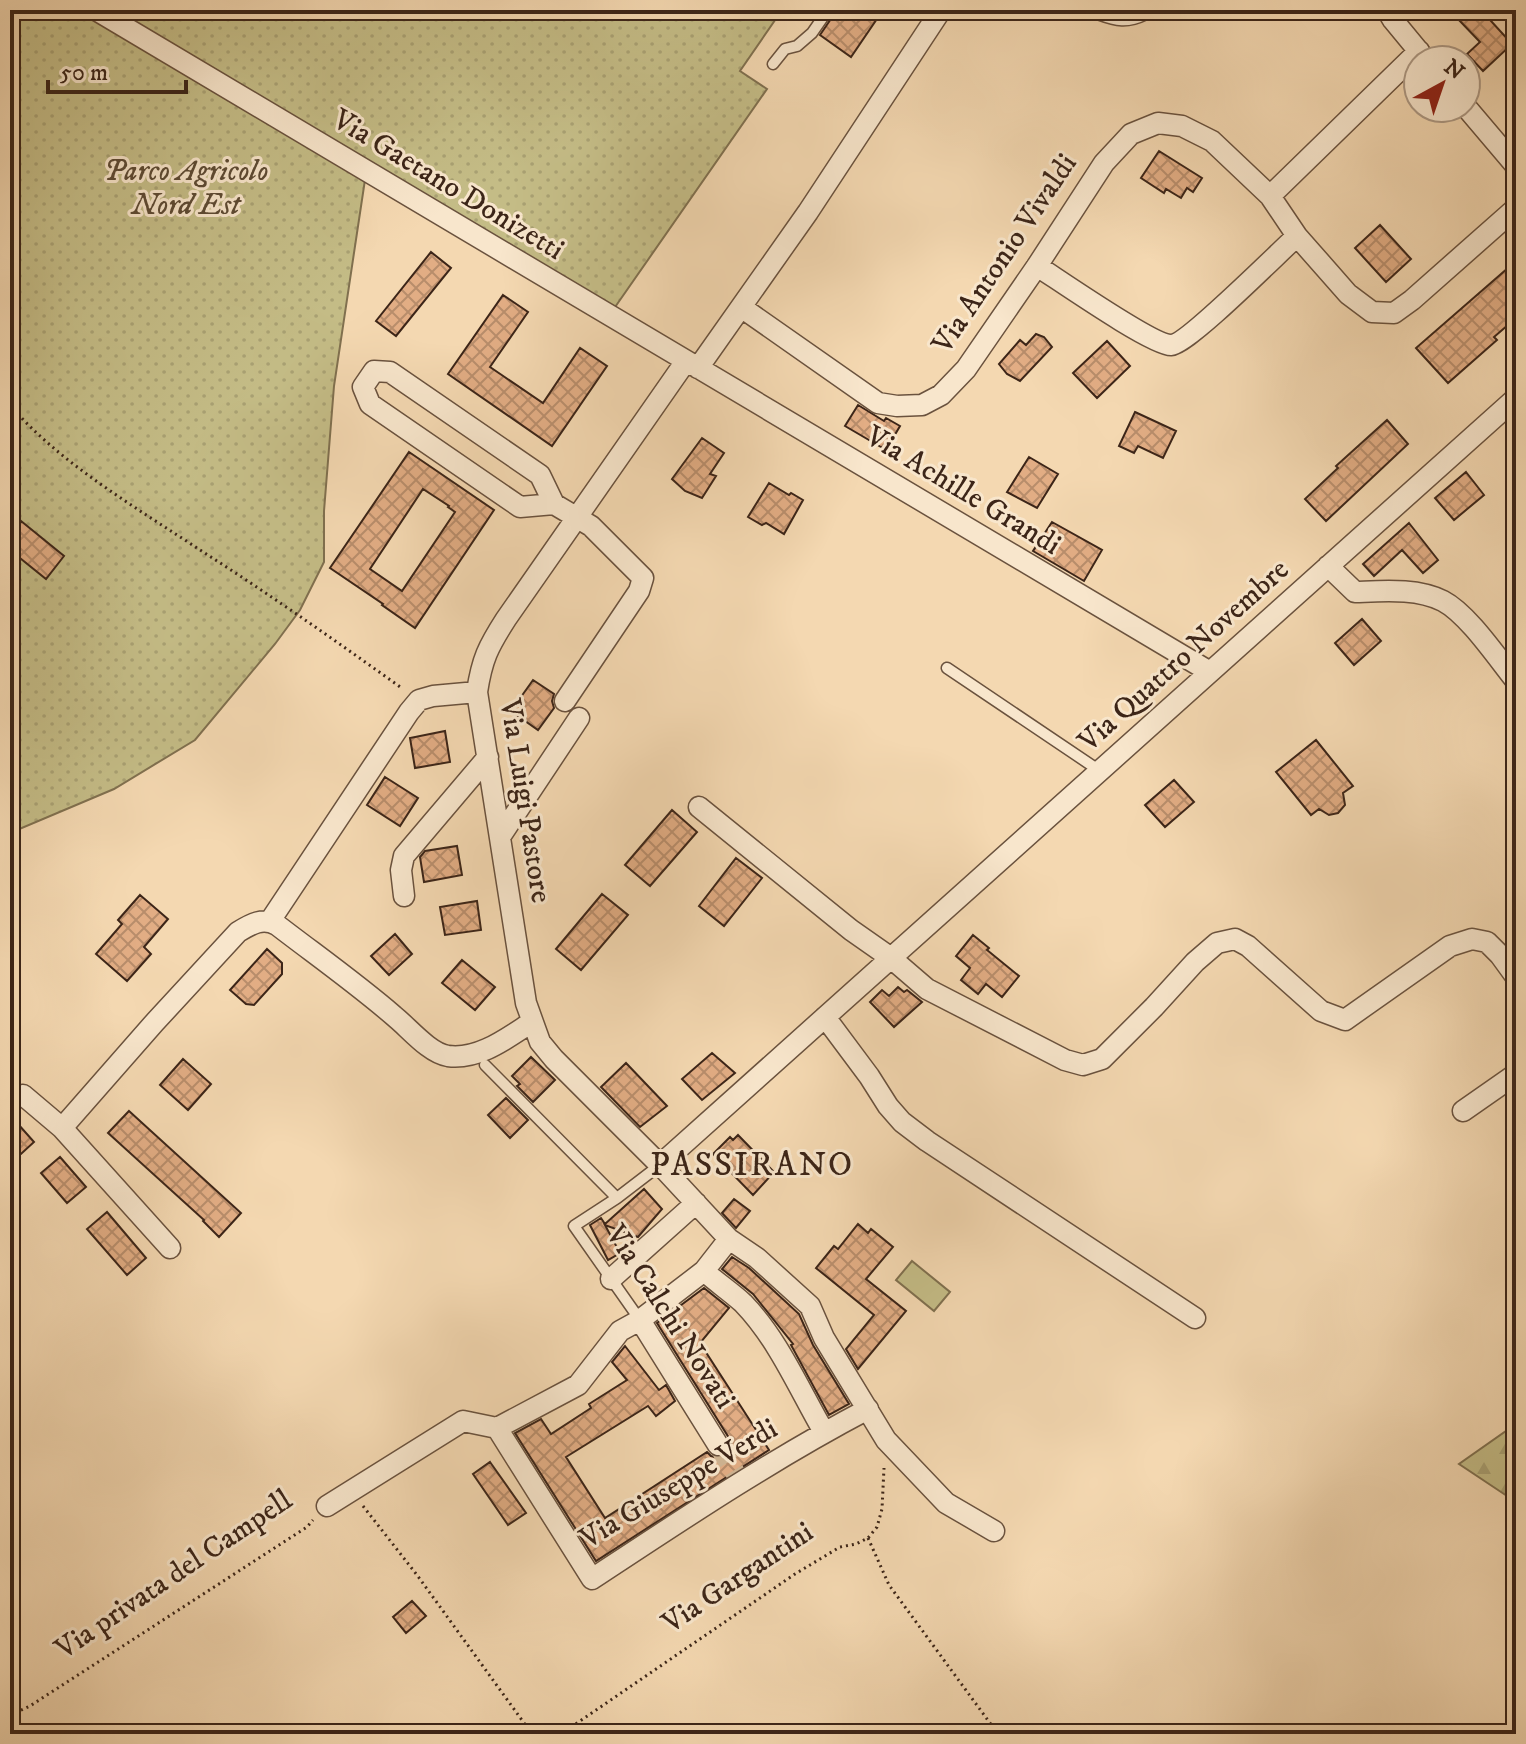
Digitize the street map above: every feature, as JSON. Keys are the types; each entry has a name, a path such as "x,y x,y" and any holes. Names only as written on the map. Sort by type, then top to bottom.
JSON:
{"street":[{"name":"Via Gaetano Donizetti","path":"96,10 692,365"},
{"path":"692,365 741,307 808,212 941,10"},
{"path":"1101,10 1118,16 1143,10"},
{"path":"1387,10 1413,44"},
{"path":"1270,196 1402,74"},
{"name":"Via Antonio Vivaldi","path":"741,307 878,403 922,405 941,395 966,369 1104,163 1131,134 1158,123 1182,126 1212,141 1270,196 1297,236 1348,294 1372,312 1394,313 1516,208"},
{"path":"1480,124 1516,166"},
{"path":"1037,266 1145,335 1168,345 1179,343 1216,313 1297,236"},
{"name":"Via Luigi Pastore","path":"660,1165 554,1059 540,1042 532,1022 526,1003 477,692 482,662 493,639 578,517 692,365"},
{"name":"Via Achille Grandi","path":"692,365 1210,672"},
{"path":"554,504 540,475 390,372 374,371 363,387 370,404 520,507 554,504 578,517 643,578 639,591 565,701"},
{"name":"Via Quattro Novembre","path":"660,1165 1516,398"},
{"path":"467,471 488,439"},
{"path":"1328,566 1355,592 1416,593 1442,601 1457,610 1516,681"},
{"path":"270,921 419,700 477,692"},
{"path":"500,837 579,718"},
{"path":"404,896 401,870 404,856 488,757"},
{"path":"699,807 927,989 1065,1060 1083,1065 1102,1059 1217,943 1235,939 1248,946 1321,1011 1345,1020 1450,946 1472,939 1487,942 1516,977"},
{"path":"62,1128 238,932 253,923 270,921 395,1017 418,1039 445,1056 469,1056 491,1047 532,1022"},
{"path":"825,1017 902,1122 1195,1318"},
{"path":"1463,1111 1516,1074"},
{"path":"23,1095 62,1128 170,1248"},
{"path":"660,1165 729,1239 757,1258 810,1306 824,1338 886,1440 946,1503 994,1531"},
{"path":"611,1279 696,1203"},
{"path":"327,1506 463,1421 497,1428 578,1385 620,1331 640,1320 704,1271 729,1239"},
{"path":"704,1271 743,1304 764,1328 824,1432"},
{"name":"Via Calchi Novati","path":"640,1320 718,1445"},
{"name":"Via Giuseppe Verdi","path":"497,1428 592,1579 738,1477 868,1409"}],"lane":[{"path":"773,64 785,49 797,46 812,33 828,10"},
{"path":"947,668 1100,771"},
{"path":"485,1065 617,1198"},
{"name":"Via Quattro Novembre","path":"617,1198 660,1165"},
{"name":"Via Calchi Novati","path":"617,1198 574,1226 640,1320"}],"path":[{"path":"10,405 47,443 112,492 296,612 419,700"},
{"path":"886,1440 882,1509 877,1527 868,1538 889,1585 998,1734"},
{"path":"352,1492 417,1575 532,1734"},
{"name":"Via privata del Campell","path":"10,1707 19,1711 30,1706 307,1527 327,1506"},
{"name":"Via Gargantini","path":"561,1734 795,1574 840,1547 868,1538"}],"green space":[{"name":"Parco Agricolo Nord Est","path":"10,10 782,10 740,71 767,89 613,310 366,173 334,386 324,511 324,562 300,610 195,740 114,789 10,833"},
{"path":"912,1261 950,1292 934,1311 896,1280"},
{"path":"1516,1424 1516,1502 1459,1464"}],"building":[{"path":"837,10 883,10 851,57 820,35"},
{"path":"1465,10 1481,10 1512,44 1483,71 1482,44 1478,44 1480,42 1457,18"},
{"path":"1159,151 1202,178 1193,192 1187,188 1181,198 1166,189 1164,193 1141,178"},
{"path":"1380,225 1411,259 1386,282 1355,248"},
{"path":"431,252 451,268 396,336 376,321"},
{"path":"1516,261 1516,318 1494,337 1497,340 1448,383 1416,348"},
{"path":"503,295 528,312 490,367 543,403 580,348 607,366 552,446 448,374"},
{"path":"1036,334 1044,337 1052,347 1020,381 1007,374 999,364 1020,340 1026,345"},
{"path":"1107,341 1130,366 1097,398 1073,373"},
{"path":"858,405 884,421 886,418 900,426 886,450 845,426"},
{"path":"1135,412 1176,431 1163,458 1138,446 1134,453 1119,446"},
{"path":"1387,420 1408,444 1326,521 1305,499"},
{"path":"702,438 724,453 710,474 716,476 702,498 685,491 672,479"},
{"path":"409,452 494,510 415,628 330,568","holes":["423,489 455,512 402,591 370,569"]},
{"path":"1029,457 1058,474 1037,508 1007,492"},
{"path":"1466,472 1484,495 1454,520 1435,498"},
{"path":"769,483 803,500 784,534 748,517"},
{"path":"21,521 64,556 46,579 10,550 10,534"},
{"path":"1052,522 1102,550 1084,581 1033,551"},
{"path":"1409,523 1438,560 1423,573 1402,550 1374,576 1363,564"},
{"path":"1362,619 1381,641 1354,665 1335,643"},
{"path":"533,680 554,694 554,708 538,730 511,711"},
{"path":"445,731 450,762 415,768 410,738"},
{"path":"1316,740 1353,786 1343,793 1345,805 1338,813 1329,815 1319,809 1311,815 1276,772"},
{"path":"385,777 418,798 400,826 367,805"},
{"path":"1174,780 1194,802 1165,827 1145,805"},
{"path":"672,810 697,832 650,886 625,865"},
{"path":"457,846 462,875 424,882 420,857 425,851"},
{"path":"736,858 762,878 724,926 699,906"},
{"path":"602,894 628,915 581,970 556,949"},
{"path":"140,895 168,919 144,947 151,954 127,981 96,954 122,924 118,920"},
{"path":"477,901 481,930 445,935 440,907"},
{"path":"395,934 412,954 389,975 371,956"},
{"path":"973,935 1019,976 1002,997 986,984 978,994 961,980 970,968 956,956"},
{"path":"267,949 282,963 282,974 254,1005 246,1004 230,990"},
{"path":"462,960 495,987 475,1010 442,983"},
{"path":"898,987 922,1002 894,1027 870,1002 882,990 889,996"},
{"path":"712,1053 735,1073 702,1100 682,1079"},
{"path":"531,1057 555,1080 533,1102 512,1076"},
{"path":"183,1059 211,1084 188,1110 160,1085"},
{"path":"626,1063 667,1106 640,1127 601,1087"},
{"path":"506,1098 528,1120 510,1138 488,1115"},
{"path":"129,1111 241,1213 219,1237 108,1133"},
{"path":"10,1115 34,1142 10,1164"},
{"path":"738,1135 774,1172 753,1195 713,1154 730,1137 733,1140"},
{"path":"60,1157 86,1187 67,1203 41,1173"},
{"path":"644,1189 662,1209 638,1237 605,1225 620,1253 608,1260 590,1225 601,1218 605,1224"},
{"path":"734,1199 750,1211 736,1228 722,1213"},
{"path":"107,1212 146,1258 127,1275 87,1229"},
{"path":"858,1224 868,1233 871,1229 893,1247 866,1279 906,1311 858,1369 846,1349 874,1315 816,1268 834,1246 838,1249"},
{"path":"732,1257 749,1268 799,1314 813,1345 849,1404 829,1415 793,1344 753,1294 722,1269"},
{"path":"704,1288 729,1308 700,1343 769,1450 596,1561 515,1433 541,1419 551,1434 591,1408 589,1404 627,1380 612,1362 625,1346 659,1390 666,1385 675,1401 656,1416 648,1406 566,1457 605,1518 707,1452 718,1458 725,1456 731,1445 729,1438 657,1323"},
{"path":"490,1462 526,1513 508,1525 473,1474"},
{"path":"412,1601 426,1616 406,1633 393,1617"}],"tunnel":[{"path":"718,1445 736,1474"}],"district":[{"name":"PASSIRANO","path":"752,1165"}]}
